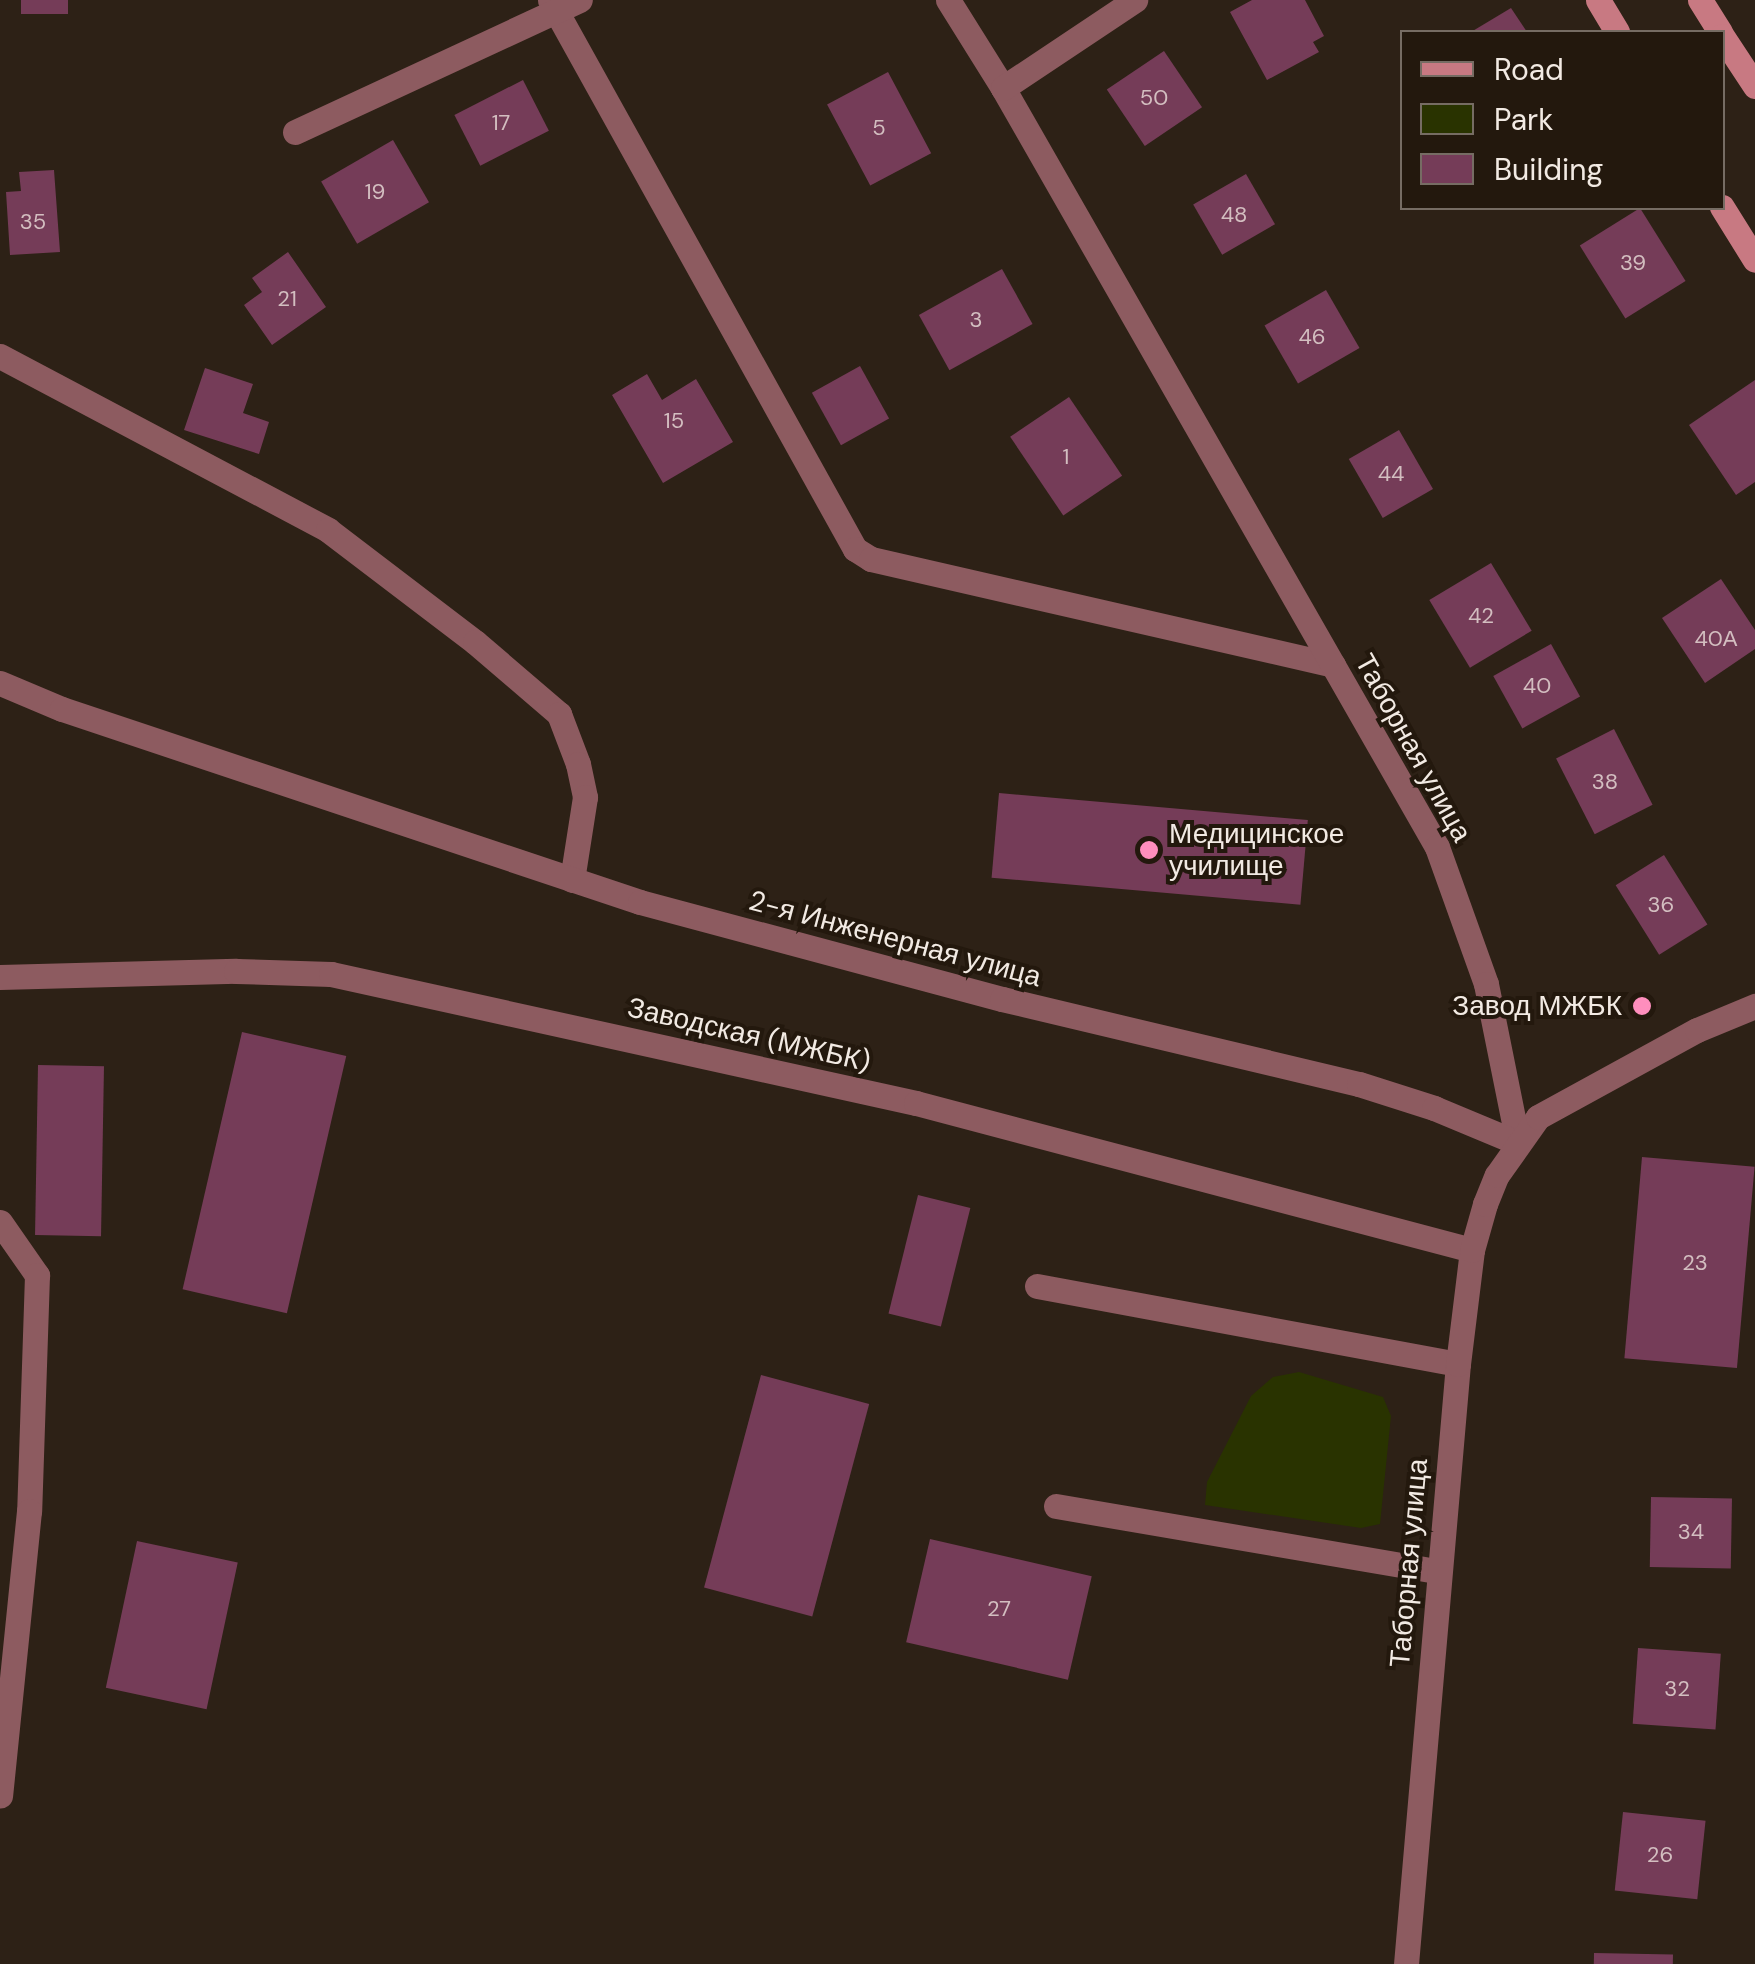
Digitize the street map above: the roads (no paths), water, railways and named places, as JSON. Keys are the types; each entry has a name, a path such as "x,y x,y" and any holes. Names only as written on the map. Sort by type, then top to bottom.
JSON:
{"main road":[{"path":"1598,0 1617,30"},
{"path":"1700,0 1719,30"},
{"path":"1725,40 1755,86"},
{"path":"1724,210 1755,260"}],"street":[{"path":"295,132 553,6 580,0"},
{"name":"Таборная улица","path":"948,0 1004,88 1437,847 1486,984 1518,1143 1484,1204 1472,1250 1437,1571 1406,1964"},
{"path":"1004,88 1135,0"},
{"path":"553,6 854,549 871,559 1333,665"},
{"path":"0,356 328,530 475,642 559,714 578,764 584,796 572,880"},
{"name":"2-я Инженерная улица","path":"0,683 62,709 640,902 1002,999 1359,1084 1434,1108 1518,1143"},
{"name":"Заводская (МЖБК)","path":"0,977 236,971 330,974 916,1102 1472,1250"},
{"path":"1518,1143 1538,1117 1567,1098 1697,1030 1755,1006"},
{"path":"0,1222 37,1275 29,1511 0,1796"},
{"path":"1037,1286 1458,1364"},
{"path":"1056,1506 1437,1571"}],"place":[{"name":"Медицинское училище","path":"1149,850"},
{"name":"Завод МЖБК","path":"1642,1006"}]}
